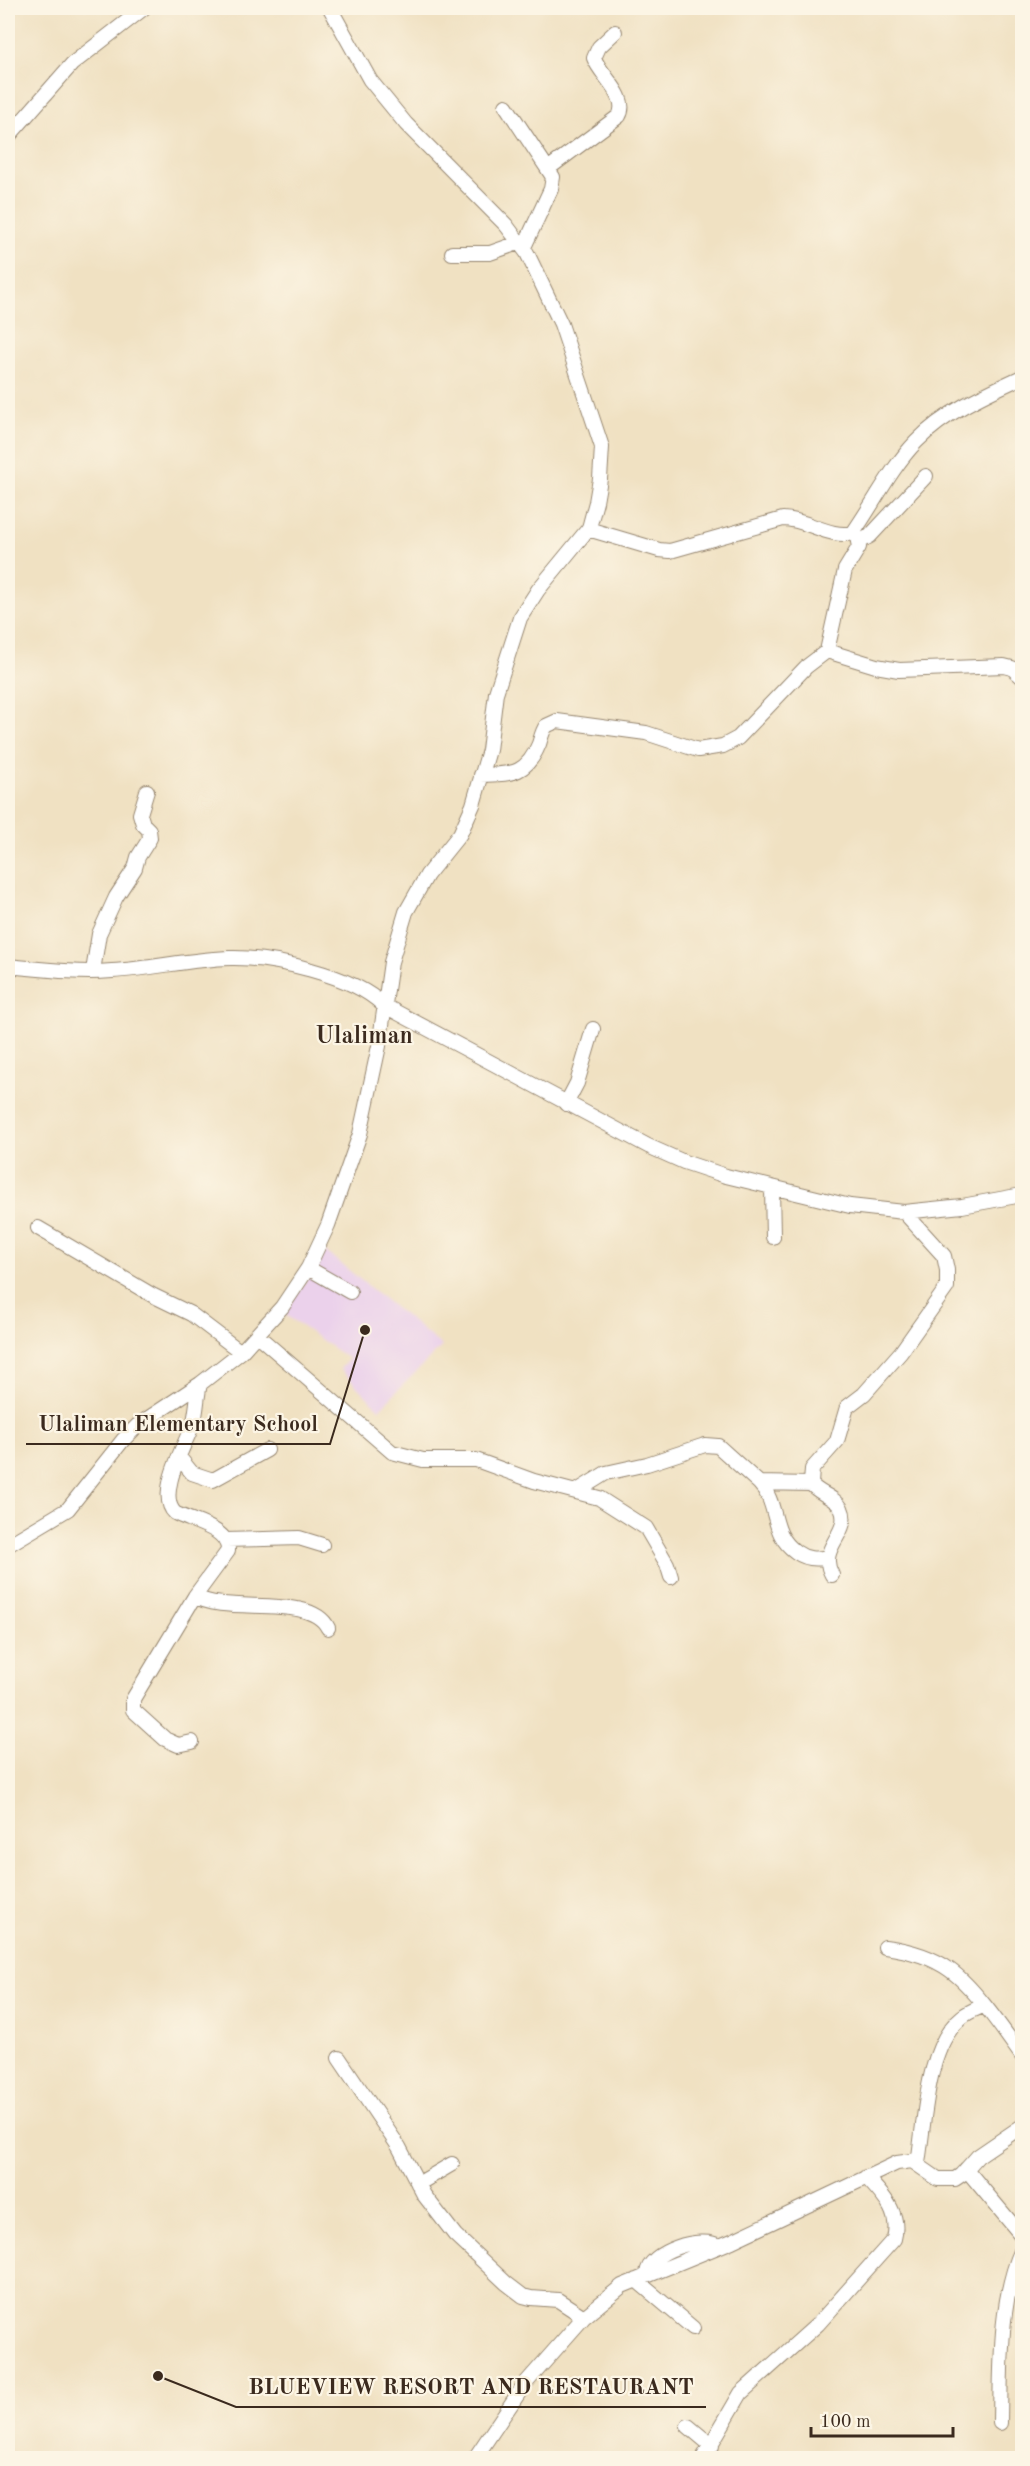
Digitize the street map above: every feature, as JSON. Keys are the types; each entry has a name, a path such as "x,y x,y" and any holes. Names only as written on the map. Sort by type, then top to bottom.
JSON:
{"street":[{"path":"8,137 30,108 72,64 144,8"},
{"path":"8,1545 68,1509 116,1448 138,1425 200,1384 241,1352 282,1307 308,1268 328,1225 360,1134 379,1046 383,1005 391,962 406,912 427,875 460,834 473,805 493,730 496,693 520,618 538,590 588,529 600,479 602,447 561,324 522,245 406,124 370,80 330,8"},
{"path":"549,168 619,116 621,112 621,101 594,58 598,47 615,32"},
{"path":"452,253 490,253 522,245 551,189 553,177 549,168 506,106"},
{"path":"481,775 515,773 525,767 536,751 546,726 557,721 646,733 698,750 723,746 738,738 806,667 827,651 845,570 856,538 902,458 916,441 950,414 1023,377"},
{"path":"588,529 658,550 670,551 783,519 800,521 856,538 870,536 926,476"},
{"path":"827,651 887,669 927,670 1005,666 1012,668 1023,677"},
{"path":"93,971 99,934 116,897 135,868 138,857 150,838 149,830 143,824 140,814 147,791"},
{"path":"8,966 109,972 205,960 244,958 328,975 368,991 383,1005 566,1104 684,1162 772,1188 850,1206 904,1212 952,1207 1023,1195"},
{"path":"566,1104 582,1069 593,1029"},
{"path":"772,1188 773,1237"},
{"path":"811,1484 812,1469 837,1441 847,1407 864,1394 901,1352 947,1287 944,1256 904,1212"},
{"path":"38,1228 152,1295 191,1314 241,1352"},
{"path":"308,1268 350,1292"},
{"path":"257,1335 392,1452 423,1460 476,1460 534,1481 599,1498 646,1528 667,1564 671,1577"},
{"path":"200,1384 194,1419 178,1457 168,1494 171,1509 208,1527 226,1540 299,1538 322,1545"},
{"path":"577,1491 606,1473 646,1464 705,1445 718,1446 759,1483 771,1501 775,1523 784,1542 802,1556 810,1559 827,1557"},
{"path":"178,1457 192,1473 213,1480 267,1450"},
{"path":"759,1483 811,1484 837,1503 843,1516 843,1525 827,1557 828,1569 832,1575"},
{"path":"192,1742 178,1745 165,1739 138,1716 132,1705 133,1699 195,1596 225,1557 228,1551 226,1540"},
{"path":"195,1596 208,1602 270,1606 306,1612 317,1615 328,1628"},
{"path":"885,1947 902,1949 952,1972 1023,2056"},
{"path":"918,2163 928,2084 942,2043 961,2017 983,2006"},
{"path":"339,2058 399,2147 418,2184 440,2218 455,2235 506,2283 531,2298 558,2301 584,2317"},
{"path":"475,2458 525,2385 584,2317 622,2286 719,2246 897,2163 909,2161 918,2163 936,2178 955,2179 978,2156 1023,2126"},
{"path":"418,2184 452,2164"},
{"path":"966,2169 1023,2236"},
{"path":"703,2458 741,2393 818,2324 894,2239 896,2230 889,2202 866,2177"},
{"path":"1000,2423 1001,2379 1010,2283 1023,2249"},
{"path":"641,2277 693,2328"},
{"path":"688,2426 712,2446"}],"shaded area":[{"path":"325,1251 442,1346 379,1409 340,1369 349,1359 284,1314"}],"place":[{"name":"Ulaliman Elementary School","path":"365,1330"},
{"name":"BLUEVIEW RESORT AND RESTAURANT","path":"158,2376"}],"district":[{"name":"Ulaliman","path":"364,1037"}]}
